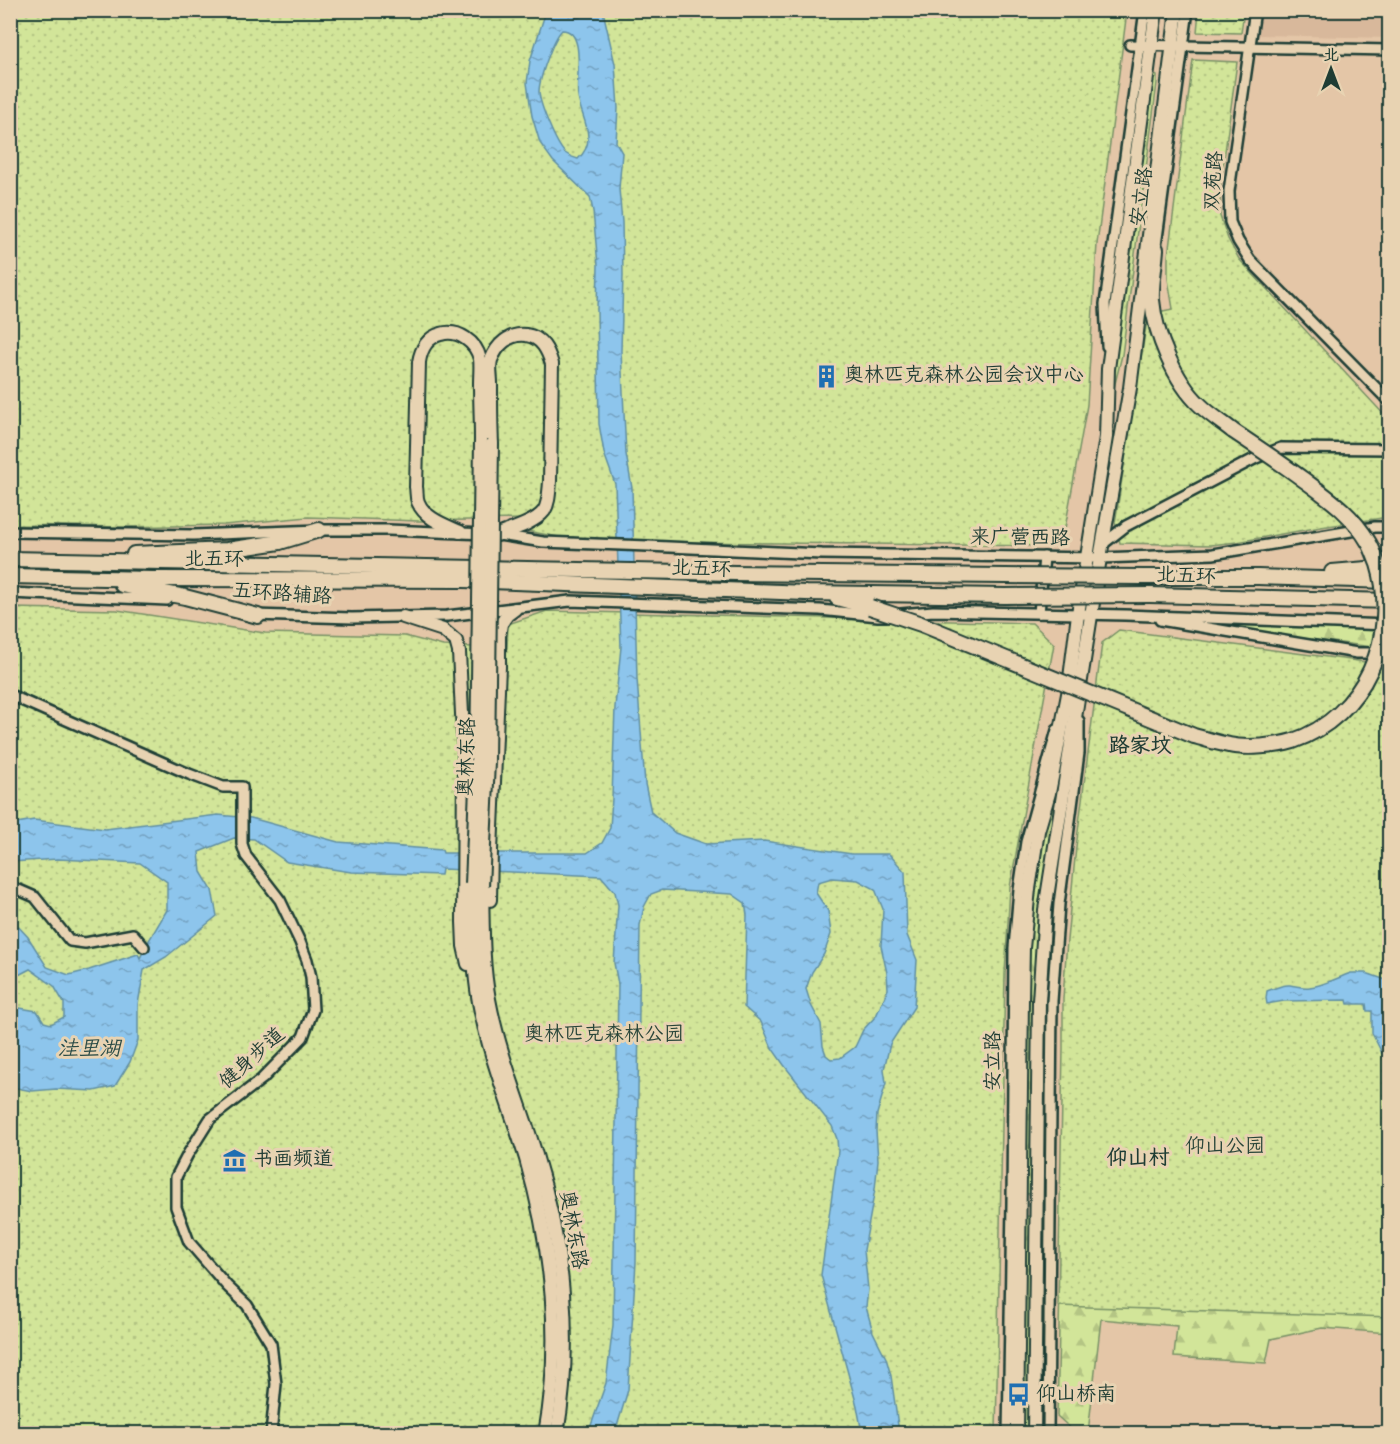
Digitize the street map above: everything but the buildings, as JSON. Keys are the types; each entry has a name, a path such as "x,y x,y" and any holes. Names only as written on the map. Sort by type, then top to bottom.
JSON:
{"highway":[{"path":"806,592 870,607 921,624 1194,736 1231,746 1263,746 1292,741 1320,729 1347,707 1366,682 1378,658 1385,628 1386,605 1382,575 1371,545 1357,525 1338,505 1199,405 1180,381 1167,356 1156,322 1152,300 1156,249"},
{"path":"38,560 227,550 280,542 319,530"},
{"name":"北五环","path":"10,559 657,572 1258,577 1389,581"},
{"path":"1258,577 1389,567"},
{"name":"北五环","path":"10,576 465,580 806,592 1005,596 1150,595 1389,601"},
{"path":"88,578 185,597 258,616"}],"main road":[{"name":"安立路","path":"1035,1434 1039,1001 1045,910 1073,695 1078,614 1106,437 1108,369 1146,45 1156,10"},
{"name":"安立路","path":"1017,1434 1023,948 1029,889 1038,831 1092,614 1130,388 1178,46 1177,10"},
{"name":"奥林东路","path":"460,532 430,518 417,501 418,362 426,344 435,335 457,334 474,345 480,359 486,442"},
{"name":"奥林东路","path":"497,535 529,522 543,512 548,500 550,483 552,364 548,351 540,342 530,336 518,334 509,337 498,347 490,362 477,763 477,882 473,956 484,999 537,1157 558,1246 564,1296 565,1348 563,1401 557,1434"},
{"path":"477,882 491,851 499,636 501,624 515,609"},
{"path":"404,617 443,630 456,641 460,659 464,755 463,847 477,882 491,958 484,999"},
{"path":"460,659 465,656 491,659 499,667"},
{"name":"奥林东路","path":"484,999 487,1039 526,1160 539,1210 553,1297 554,1348 551,1399 545,1434"}],"street":[{"name":"安立路","path":"1145,10 1146,45"},
{"name":"安立路","path":"1130,388 1140,346 1156,249 1178,46 1188,10"},
{"name":"双苑路","path":"1255,10 1230,183 1230,222 1250,260 1389,402"},
{"path":"1130,45 1389,50"},
{"path":"1102,544 1126,526 1256,458 1281,448 1389,449"},
{"name":"来广营西路","path":"10,532 193,535 388,530 460,532 543,542 822,555 1100,558 1213,554 1375,527 1389,527"},
{"path":"1039,613 1044,557"},
{"name":"五环路辅路","path":"10,593 163,599 258,616 352,618 447,616 570,601 820,610 878,616 933,611 1125,615"},
{"path":"1125,615 1389,625"},
{"path":"1125,615 1358,653 1389,653"},
{"name":"健身步道","path":"10,695 223,788 242,788 242,844 246,856 280,900 307,960 311,977 313,1010 303,1036 262,1079 210,1119 176,1177 176,1207 189,1242 227,1286 247,1305 271,1344 276,1384 271,1434"},
{"name":"安立路","path":"1008,1434 1014,948 1019,890 1026,842 1052,745 1073,695"},
{"name":"安立路","path":"1048,1434 1052,1001 1059,904 1079,753 1073,695"},
{"path":"10,892 19,891 35,897 70,941 85,943 133,934 144,947"}],"shaded area":[{"path":"1261,11 1389,11 1389,38 1258,35"}],"green space":[{"path":"11,11 1127,11 1097,244 1087,405 1064,534 1050,546 580,541 527,531 523,519 419,521 308,517 224,525 121,527 11,525"},
{"path":"1199,11 1244,11 1241,33 1197,32"},
{"path":"1193,60 1237,62 1220,189 1220,216 1228,239 1239,259 1389,420 1389,517 1211,545 1120,543 1115,523 1148,314 1173,309 1168,279 1168,256"},
{"path":"1153,74 1157,76 1157,83 1122,355 1110,404 1110,369"},
{"name":"奥林匹克森林公园","path":"11,608 117,610 265,633 405,636 443,646 507,648 508,624 547,611 1032,623 1054,644 1010,887 1005,974 996,1433 11,1434"},
{"path":"1212,623 1389,628 1389,649 1212,627"},
{"name":"仰山公园","path":"1119,630 1389,665 1389,1317 1058,1306 1063,999 1067,940 1076,847 1102,643"},
{"path":"1059,775 1061,775 1045,888 1032,1193 1028,1194 1023,1190 1026,991 1029,945 1036,873"},
{"path":"1025,1217 1031,1217 1029,1433 1020,1434"},
{"path":"1060,1284 1389,1303 1389,1333 1322,1328 1271,1339 1266,1363 1174,1357 1177,1326 1101,1319 1088,1433 1076,1433 1057,1416"}],"water":[{"name":"洼里湖","path":"546,11 603,11 615,64 618,108 616,142 622,153 619,189 623,275 621,351 626,454 632,488 637,679 645,784 651,812 675,833 706,844 764,841 852,854 889,854 905,872 907,935 917,960 914,1007 890,1044 884,1069 886,1083 877,1114 878,1160 875,1189 864,1250 868,1289 866,1307 873,1332 886,1358 891,1376 899,1433 862,1433 857,1406 821,1275 838,1151 837,1139 832,1126 772,1048 761,1022 744,1007 747,915 745,903 732,894 662,890 651,894 644,907 640,925 636,1262 628,1390 615,1433 588,1434 606,1383 613,1325 618,984 614,963 618,905 615,892 601,876 442,869 441,875 351,872 287,862 254,839 234,838 199,852 201,872 212,890 217,916 166,957 144,970 138,1004 138,1040 130,1062 115,1086 94,1091 56,1089 32,1091 11,1087 11,1009 37,1011 44,1022 51,1024 64,1017 64,1003 54,986 30,969 11,979 11,921 28,937 47,967 69,975 138,954 140,958 167,910 167,882 140,863 58,859 11,862 11,824 34,820 105,829 218,815 251,818 338,842 442,850 443,853 587,853 602,843 610,828 615,707 621,647 615,484 604,453 599,424 598,265 593,211 590,197 553,161 540,143 532,116 527,83 530,61","holes":["562,30 570,32 575,38 577,47 577,90 588,137 584,152 578,159 565,153 557,142 545,115 539,92 547,60","832,878 858,880 875,889 883,909 881,946 888,989 876,1016 863,1030 855,1047 840,1058 831,1059 826,1055 821,1024 806,989 812,972 824,954 831,934 828,911 816,893 818,882"]},
{"path":"1351,973 1366,973 1389,981 1389,1060 1384,1057 1372,1033 1372,1011 1367,1011 1366,1004 1348,1004 1347,1000 1284,1001 1267,1004 1267,991 1275,988 1287,985 1316,986"}],"place":[{"name":"奥林匹克森林公园会议中心","path":"826,376"},
{"name":"书画频道","path":"235,1160"},
{"name":"仰山桥南","path":"1018,1395"}],"district":[{"name":"路家坟","path":"1140,747"},
{"name":"仰山村","path":"1138,1159"}]}
